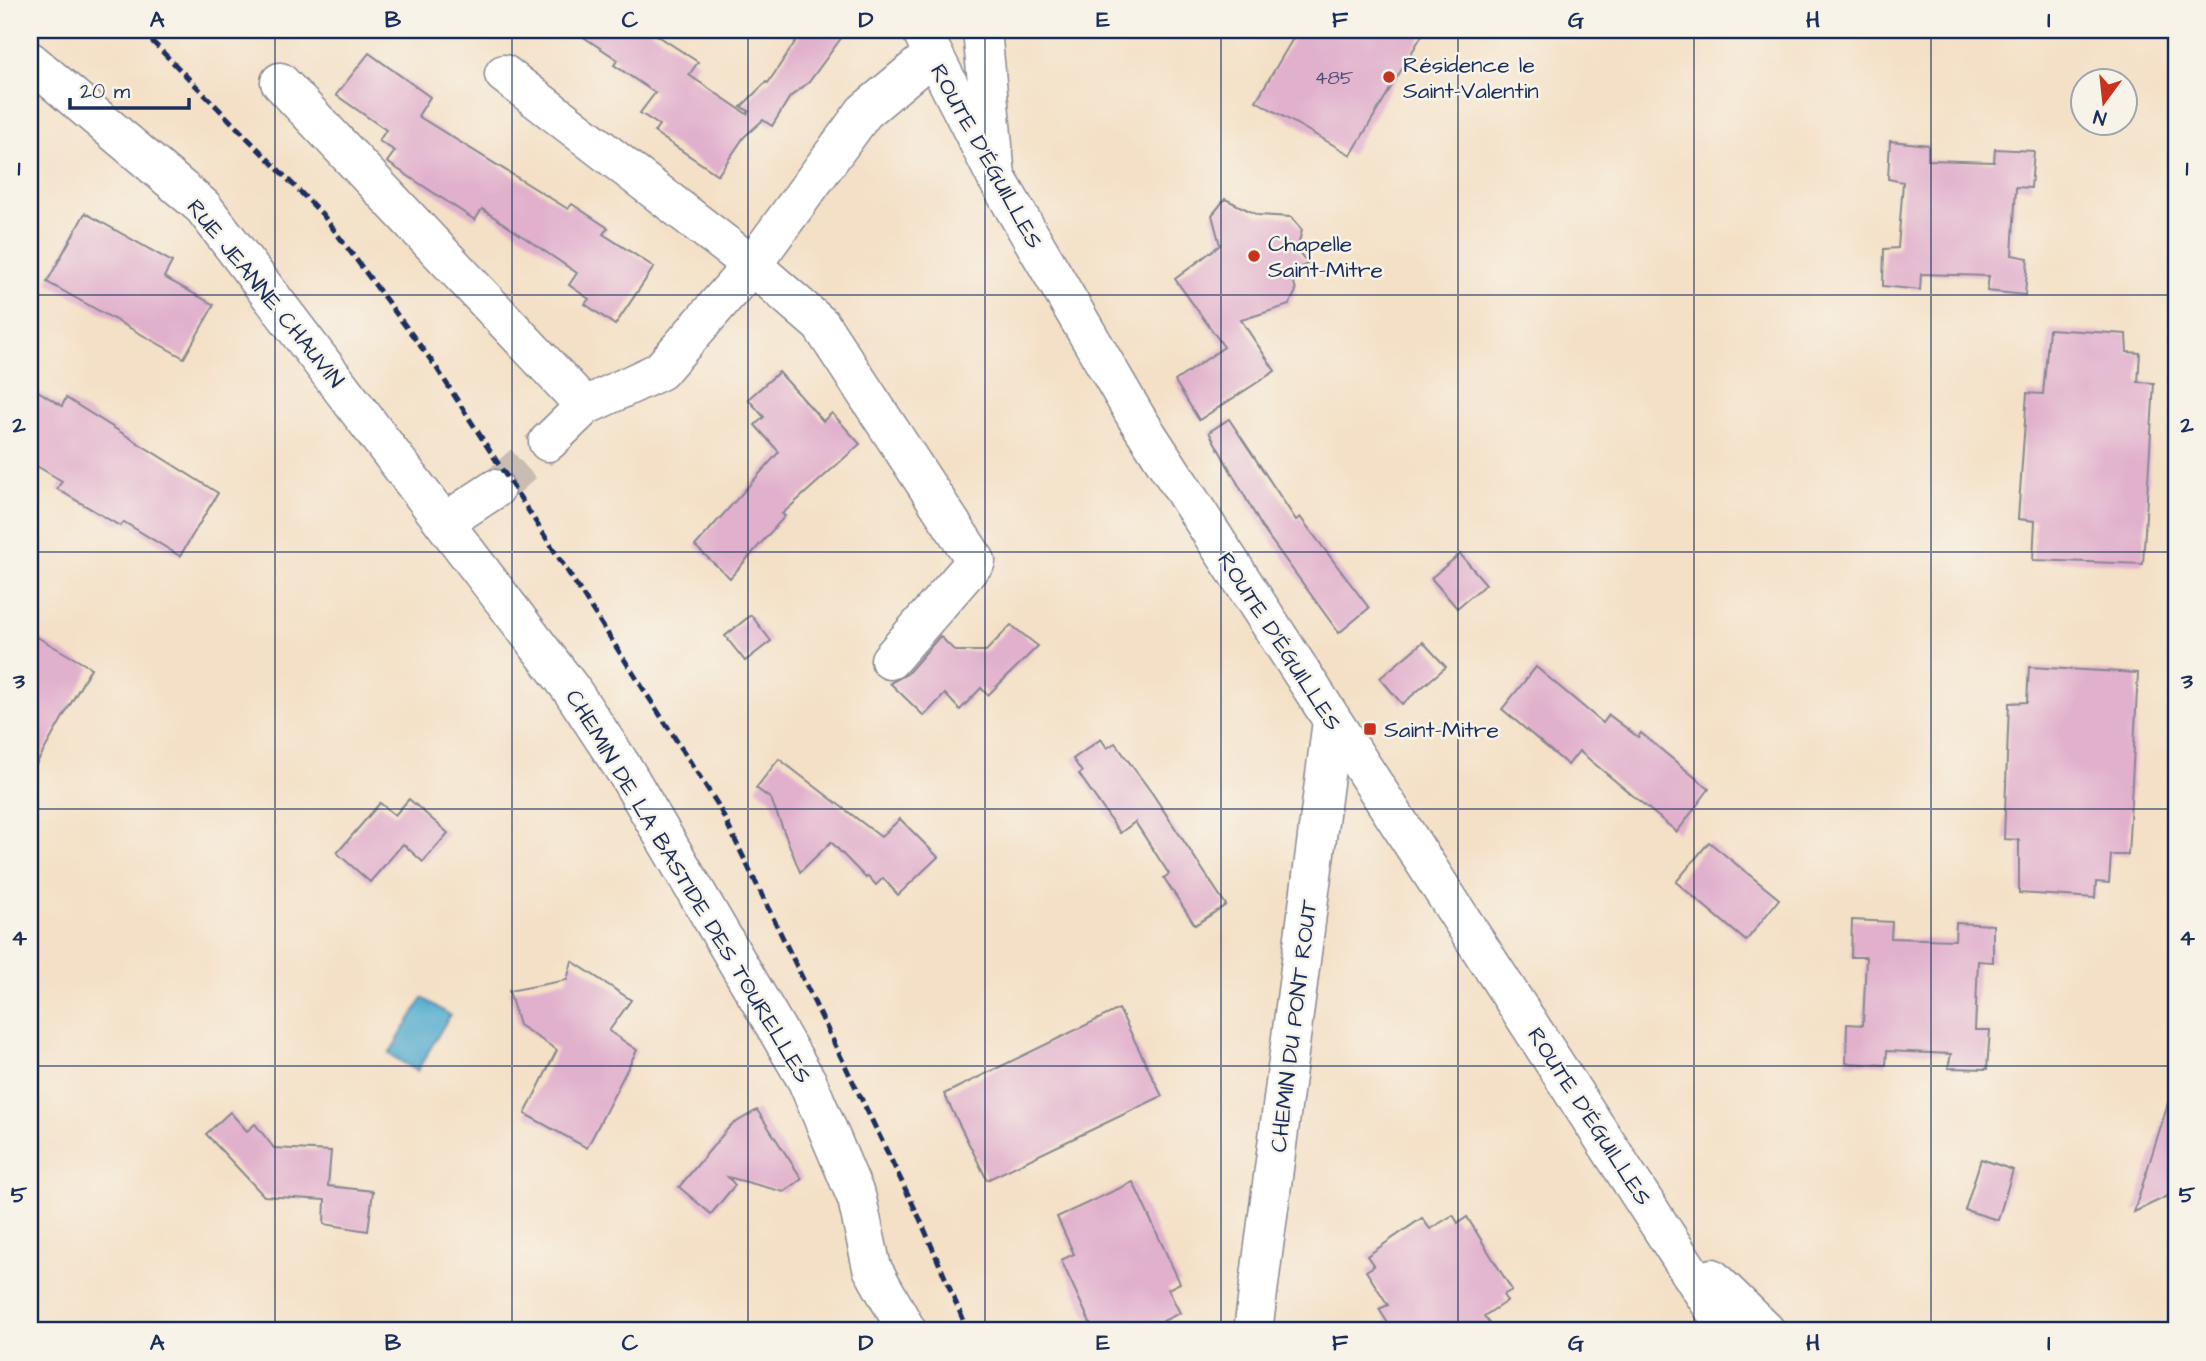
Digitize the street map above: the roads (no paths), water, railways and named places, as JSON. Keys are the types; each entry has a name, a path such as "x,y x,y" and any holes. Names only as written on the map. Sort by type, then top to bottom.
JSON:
{"street":[{"path":"982,30 996,177"},
{"path":"548,442 585,406 660,372 752,265 864,112 926,42"},
{"name":"ROUTE D'ÉGUILLES","path":"926,42 996,177 1136,417 1668,1235 1700,1292 1728,1331"},
{"name":"RUE JEANNE CHAUVIN","path":"30,61 203,207 445,522"},
{"path":"504,74 752,265 821,325 976,561 890,660"},
{"path":"280,82 585,406"},
{"path":"445,522 495,489"},
{"name":"CHEMIN DE LA BASTIDE DES TOURELLES","path":"445,522 571,688 627,774 807,1081 857,1199 872,1268 907,1331"},
{"name":"CHEMIN DU PONT ROUT","path":"1253,1331 1332,722"},
{"name":"ROUTE D'ÉGUILLES","path":"1668,1235 1766,1331"}],"water":[{"path":"423,998 450,1015 417,1071 389,1054"}],"tunnel":[{"path":"495,489 548,442"}],"railway":[{"path":"141,30 323,215 436,367 718,805 920,1219 968,1331"}],"place":[{"name":"Résidence le Saint-Valentin","path":"1389,77"},
{"name":"Chapelle Saint-Mitre","path":"1254,256"},
{"name":"Saint-Mitre","path":"1370,729"}]}
